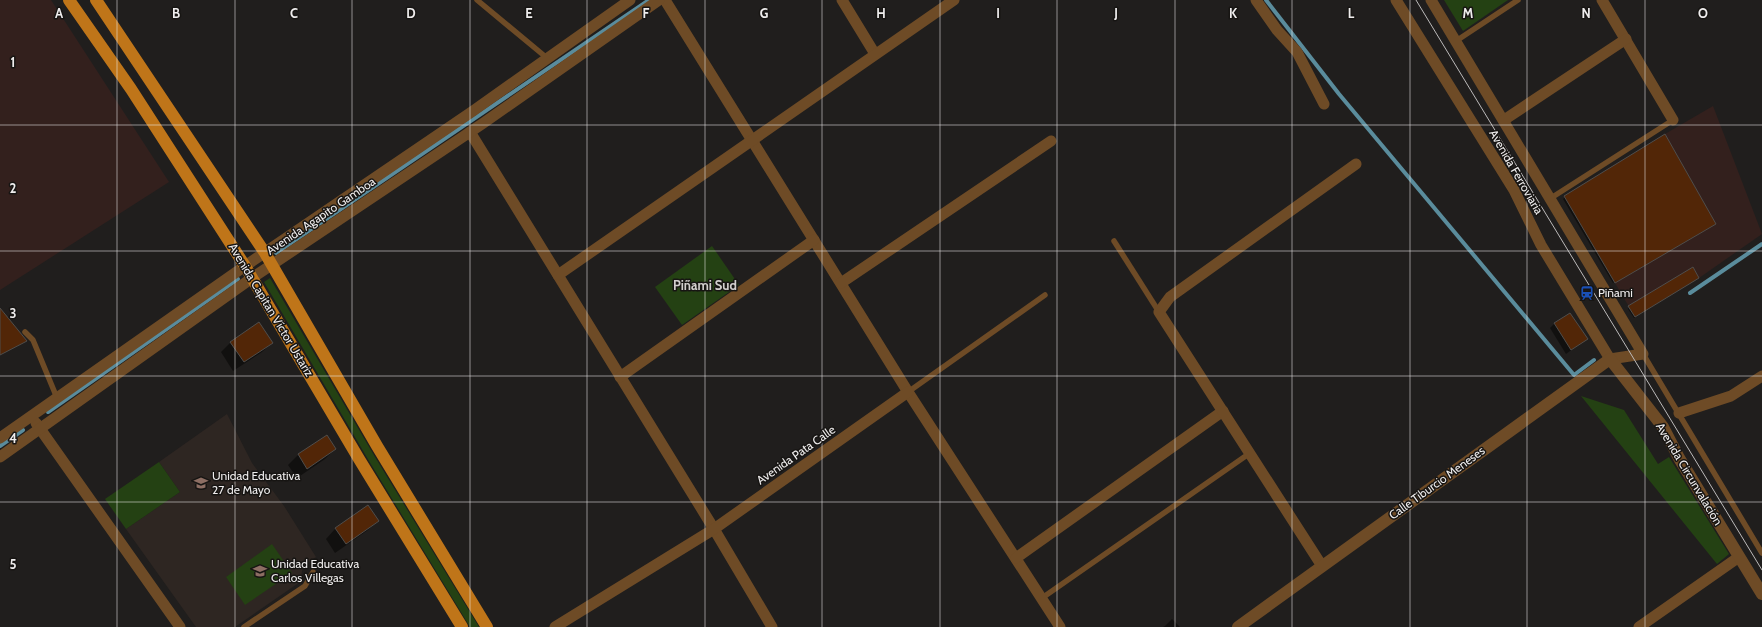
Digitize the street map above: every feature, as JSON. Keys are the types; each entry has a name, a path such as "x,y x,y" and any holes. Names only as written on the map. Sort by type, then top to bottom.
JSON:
{"main road":[{"name":"Avenida Capitan Víctor Ustariz","path":"69,0 131,89 245,266 359,459 462,627"},
{"name":"Avenida Capitan Víctor Ustariz","path":"96,0 265,253 377,446 487,627"}],"street":[{"path":"610,0 619,7"},
{"name":"Avenida Agapito Gamboa","path":"0,438 245,266 473,111 630,0"},
{"name":"Avenida Agapito Gamboa","path":"0,458 252,278 470,132 659,0"},
{"path":"665,0 908,392 1060,627"},
{"path":"842,0 875,54"},
{"path":"558,275 954,0"},
{"path":"1256,0 1277,30 1297,52 1324,104"},
{"name":"Avenida Ferroviaria","path":"1396,0 1514,190 1542,245 1610,359"},
{"name":"Avenida Ferroviaria","path":"1431,0 1551,198 1643,354"},
{"path":"1602,0 1672,120"},
{"path":"1504,120 1626,39"},
{"path":"470,132 714,529 772,627"},
{"path":"841,283 1051,141"},
{"path":"1322,566 1159,312 1170,297 1356,164"},
{"path":"620,377 814,240"},
{"name":"Calle Tiburcio Meneses","path":"1238,627 1610,359 1643,354"},
{"name":"Avenida Circunvalación","path":"1610,359 1663,427 1679,458 1762,594"},
{"path":"1679,413 1731,396 1762,376"},
{"name":"Avenida Pata Calle","path":"555,627 714,529 908,392"},
{"path":"1016,558 1223,411"},
{"path":"31,416 180,627"},
{"path":"1639,627 1739,557"}],"lane":[{"path":"477,0 547,58"},
{"path":"1456,41 1518,0"},
{"path":"1551,198 1672,120"},
{"path":"1114,241 1159,312"},
{"name":"Avenida Pata Calle","path":"908,392 1045,295"},
{"path":"25,332 33,340 57,398"},
{"name":"Avenida Circunvalación","path":"1643,354 1762,553"},
{"path":"1042,598 1250,453"},
{"path":"244,627 305,586 313,572"}],"shaded area":[{"path":"0,0 51,0 169,182 0,290"},
{"path":"1713,106 1762,234 1699,278 1635,317 1564,196"},
{"path":"227,414 252,463 284,506 316,557 303,566 300,582 235,627 196,627 126,529 180,492 159,462"}],"green space":[{"path":"1444,0 1508,0 1463,31"},
{"path":"712,246 739,285 682,325 655,287"},
{"path":"270,278 375,457 479,627 470,627 369,461 264,282"},
{"path":"1581,396 1624,410 1658,464 1669,457 1729,554 1717,564"},
{"path":"159,462 180,492 126,529 105,499"},
{"path":"272,544 292,573 245,605 226,577"}],"building":[{"path":"1665,134 1716,224 1615,283 1564,196"},
{"path":"1693,267 1699,278 1635,317 1628,306"},
{"path":"0,308 27,341 0,355"},
{"path":"1570,313 1588,339 1571,350 1554,323"},
{"path":"259,322 273,343 244,362 230,342"},
{"path":"327,435 336,449 307,469 298,454"},
{"path":"368,505 379,521 346,544 335,528"}],"waterway":[{"path":"276,253 649,0"},
{"path":"1266,0 1339,94 1574,375 1594,360"},
{"path":"1690,293 1762,244"},
{"path":"48,412 238,279"},
{"path":"0,446 23,430"}],"tram line":[{"path":"1416,0 1762,570"}],"place":[{"name":"Piñami","path":"1587,293"},
{"name":"Unidad Educativa 27 de Mayo","path":"201,483"},
{"name":"Unidad Educativa Carlos Villegas","path":"260,571"}],"district":[{"name":"Piñami Sud","path":"705,285"}]}
